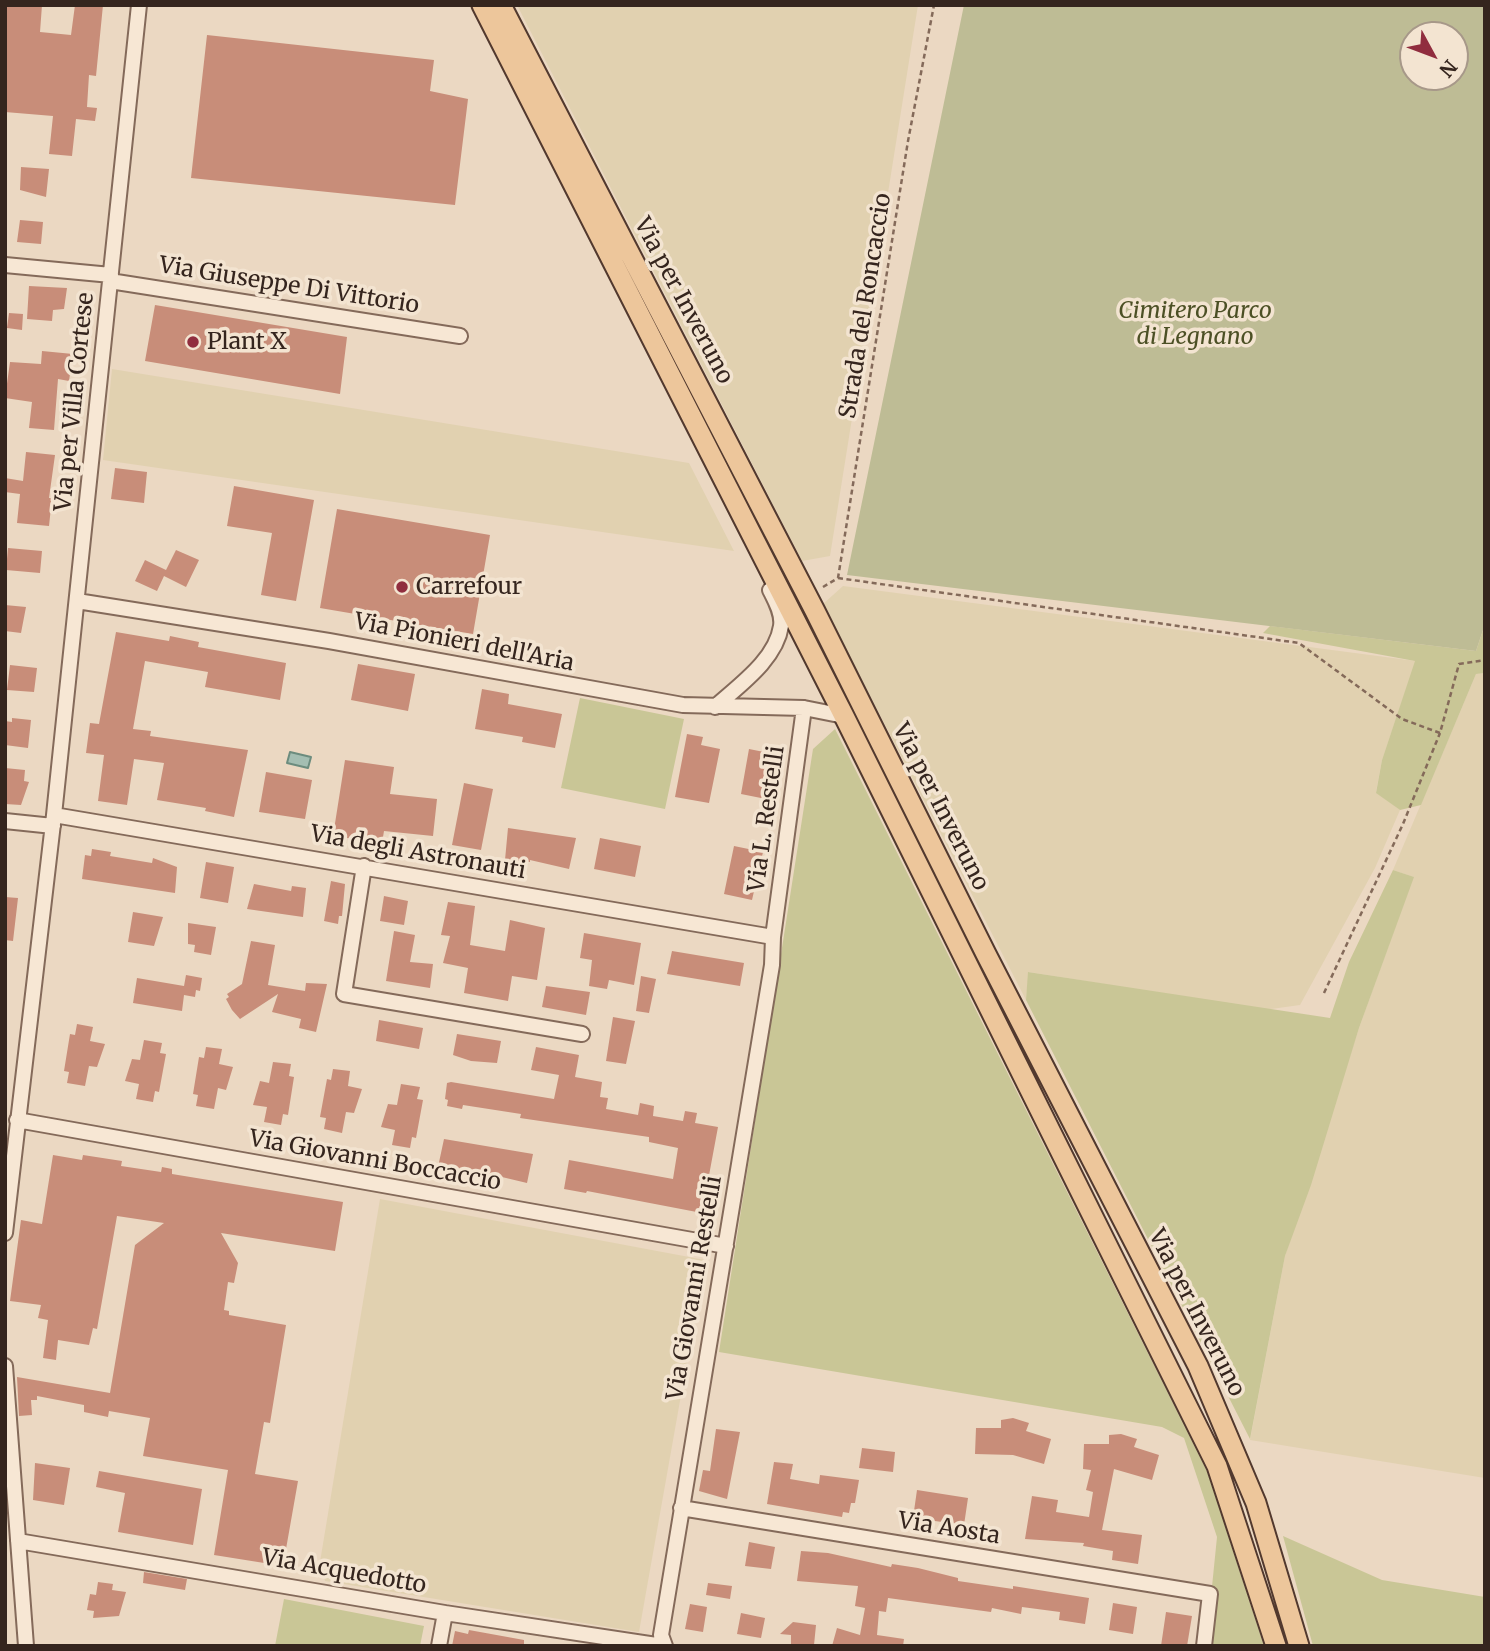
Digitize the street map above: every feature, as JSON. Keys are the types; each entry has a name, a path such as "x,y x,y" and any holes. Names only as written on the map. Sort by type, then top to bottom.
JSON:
{"main road":[{"name":"Via per Inveruno","path":"482,5 844,716 1217,1466 1276,1646"},
{"name":"Via per Inveruno","path":"501,5 807,596 973,930 1208,1389 1256,1503 1299,1646"}],"street":[{"name":"Via per Villa Cortese","path":"5,1233 9,1157 17,1120 54,815 139,5"},
{"name":"Via Giuseppe Di Vittorio","path":"5,265 111,278 460,336"},
{"path":"658,351 667,383 777,605 781,625 774,644 755,671 715,707"},
{"name":"Via Pionieri dell'Aria","path":"77,601 329,640 683,705 804,708 844,716"},
{"name":"Via L. Restelli","path":"773,937 804,708"},
{"name":"Via degli Astronauti","path":"5,821 54,815 773,937"},
{"path":"365,866 344,994 582,1034"},
{"name":"Via Giovanni Restelli","path":"664,1646 661,1636 772,965 773,937"},
{"name":"Via Giovanni Boccaccio","path":"17,1120 726,1246"},
{"path":"5,1366 26,1646"},
{"name":"Via Aosta","path":"681,1508 1210,1594 1203,1646"},
{"name":"Via Acquedotto","path":"18,1541 445,1613 664,1646"},
{"path":"439,1646 445,1613"}],"path":[{"name":"Strada del Roncaccio","path":"838,578 908,141 934,5"},
{"path":"807,596 838,578 1299,643 1402,719 1440,733"},
{"path":"1324,993 1403,824 1440,733 1459,664 1485,660"}],"shaded area":[{"path":"517,5 918,5 830,556 802,561"},
{"path":"112,369 689,463 734,551 103,460"},
{"path":"843,586 1416,661 1382,760 1376,792 1400,810 1375,868 1300,1005 1264,1010 1029,972 1026,1000 823,604"},
{"path":"1485,624 1485,673 1476,674 1421,805 1400,810 1376,793 1382,760 1415,661 1263,633 1270,626 1476,651"},
{"path":"1485,673 1485,1478 1250,1440 1285,1256 1359,1028 1413,877 1393,870 1476,674"},
{"path":"580,698 684,719 665,809 561,788"},
{"path":"835,729 1207,1471 1264,1646 1206,1646 1217,1537 1184,1438 1162,1427 719,1352 813,749"},
{"path":"290,752 311,757 308,768 287,763"},
{"path":"1393,870 1414,877 1359,1028 1311,1185 1285,1256 1250,1439 1026,1000 1028,972 1330,1018 1349,962"},
{"path":"380,1199 705,1260 639,1632 325,1581 320,1562"},
{"path":"1283,1536 1382,1580 1485,1597 1485,1646 1313,1646"},
{"path":"284,1599 424,1626 420,1646 275,1646"}],"green space":[{"name":"Cimitero Parco di Legnano","path":"964,5 1485,5 1485,624 1476,651 847,575"}],"building":[{"path":"5,5 42,5 40,32 71,35 75,5 103,5 96,76 89,75 87,107 97,108 95,121 76,119 72,156 49,154 53,116 5,112"},
{"path":"207,35 434,60 430,91 468,99 455,205 191,178"},
{"path":"21,167 49,169 46,197 20,190"},
{"path":"20,220 43,222 41,244 17,242"},
{"path":"29,286 67,288 64,309 53,310 52,321 27,319"},
{"path":"155,305 347,337 340,394 145,361"},
{"path":"9,313 23,314 22,330 7,328"},
{"path":"42,351 73,354 69,381 58,379 54,430 29,428 32,402 5,398 10,362 41,364"},
{"path":"26,452 55,455 49,498 52,498 49,526 17,523 20,494 5,492 5,478 23,481"},
{"path":"115,468 147,472 144,503 111,499"},
{"path":"234,486 314,500 296,601 261,595 272,533 227,526"},
{"name":"Carrefour","path":"337,509 490,535 473,634 320,608"},
{"path":"8,548 42,551 40,573 6,570"},
{"path":"176,550 199,560 186,587 164,576 157,591 135,581 145,560 166,570"},
{"path":"5,605 26,607 21,633 5,631"},
{"path":"116,632 169,641 170,636 199,642 198,647 286,663 280,700 205,687 208,672 145,661 133,729 151,731 150,736 248,750 234,817 205,811 206,808 157,800 164,763 134,759 127,805 98,801 104,755 86,753 90,723 99,724"},
{"path":"358,664 415,674 408,711 351,700"},
{"path":"10,665 37,668 34,692 7,690"},
{"path":"482,689 509,694 508,704 562,714 555,748 522,742 523,737 475,729"},
{"path":"12,718 31,720 28,748 5,745 5,721 12,722"},
{"path":"687,734 703,737 701,745 720,749 709,803 675,797"},
{"path":"749,749 779,755 771,800 741,794"},
{"path":"345,760 394,767 390,794 437,799 433,836 384,831 382,843 333,836"},
{"path":"5,768 25,770 24,781 29,782 21,805 5,804"},
{"path":"266,772 312,780 305,819 259,812"},
{"path":"464,783 493,789 481,850 452,845"},
{"path":"508,828 576,838 569,869 530,860 505,860"},
{"path":"600,838 641,846 635,877 594,869"},
{"path":"734,846 763,852 752,900 724,894"},
{"path":"92,849 111,852 110,856 152,863 153,858 177,867 175,893 82,879 85,855 91,856"},
{"path":"206,862 234,867 228,903 200,898"},
{"path":"331,881 345,884 342,916 339,916 338,924 324,921"},
{"path":"254,884 291,891 292,886 306,888 303,917 247,909"},
{"path":"384,896 408,901 404,925 380,921"},
{"path":"5,897 18,898 13,941 5,940"},
{"path":"448,902 475,906 470,945 505,951 510,920 545,928 537,980 512,976 508,1001 464,993 468,968 443,963 450,936 441,935"},
{"path":"133,912 163,917 154,946 128,942"},
{"path":"188,923 216,927 211,955 194,952 195,945 188,944"},
{"path":"394,931 415,935 410,962 433,964 430,988 386,981"},
{"path":"584,933 641,943 634,985 609,980 607,989 589,986 592,960 580,958"},
{"path":"251,941 275,945 268,985 305,991 306,983 327,984 316,1032 299,1028 301,1019 272,1012 278,994 240,1019 232,1010 226,999 229,997 227,994 242,984"},
{"path":"672,951 744,963 740,986 667,974"},
{"path":"186,975 202,978 200,991 196,990 195,997 184,995 182,1011 133,1003 137,978 184,986"},
{"path":"641,976 656,979 649,1013 636,1011"},
{"path":"546,986 590,992 586,1015 542,1007"},
{"path":"613,1017 635,1021 626,1064 606,1061"},
{"path":"379,1020 423,1028 419,1049 376,1041"},
{"path":"77,1024 93,1027 90,1041 105,1044 97,1067 89,1066 85,1086 67,1083 69,1072 64,1071 70,1034 75,1035"},
{"path":"457,1034 501,1041 497,1063 471,1061 453,1055"},
{"path":"144,1040 162,1043 160,1053 166,1054 159,1092 155,1091 153,1102 136,1099 139,1084 125,1081 132,1059 140,1060"},
{"path":"206,1047 222,1049 219,1064 233,1067 226,1090 218,1088 214,1109 196,1106 198,1095 193,1094 199,1057 204,1058"},
{"path":"536,1047 579,1055 575,1077 602,1082 600,1097 608,1098 606,1109 638,1115 640,1103 654,1106 653,1116 683,1121 685,1111 697,1113 695,1123 718,1127 702,1213 564,1189 569,1160 673,1179 678,1148 649,1142 649,1137 520,1118 521,1114 463,1105 462,1109 447,1106 447,1083 451,1082 554,1099 559,1075 531,1070"},
{"path":"273,1062 291,1064 289,1076 294,1077 288,1115 283,1114 281,1125 264,1122 267,1107 253,1105 260,1081 269,1083"},
{"path":"333,1069 350,1071 348,1086 362,1089 354,1113 346,1112 342,1133 324,1129 326,1118 320,1117 327,1079 331,1080"},
{"path":"401,1084 420,1087 417,1099 423,1100 416,1138 412,1137 410,1148 392,1145 395,1130 381,1127 388,1104 397,1105"},
{"path":"444,1139 533,1154 527,1183 481,1172 438,1167"},
{"path":"53,1155 82,1160 83,1155 122,1161 121,1166 161,1172 162,1167 172,1169 172,1174 343,1202 335,1251 221,1233 238,1263 234,1283 228,1282 224,1310 229,1311 229,1315 286,1325 270,1423 264,1422 255,1474 298,1481 283,1566 214,1555 228,1470 143,1456 150,1418 109,1411 108,1417 84,1412 84,1405 37,1396 37,1400 31,1400 32,1415 19,1416 17,1377 110,1393 135,1245 164,1223 117,1216 97,1329 93,1328 89,1345 58,1340 56,1360 43,1358 48,1320 38,1318 41,1305 10,1301 21,1220 42,1224"},
{"path":"1013,1418 1029,1423 1026,1431 1051,1439 1044,1464 1013,1455 975,1454 976,1428 1001,1428 1001,1420"},
{"path":"716,1429 740,1432 727,1499 699,1491 703,1470 710,1471"},
{"path":"1121,1434 1137,1439 1134,1447 1159,1455 1152,1480 1114,1469 1102,1530 1142,1535 1138,1564 1112,1560 1113,1551 1083,1546 1084,1543 1025,1539 1032,1496 1058,1500 1056,1512 1089,1517 1093,1492 1086,1490 1091,1470 1083,1469 1084,1444 1109,1444 1109,1435"},
{"path":"862,1448 895,1452 893,1472 859,1468"},
{"path":"774,1462 793,1464 790,1479 819,1484 820,1475 859,1480 855,1503 851,1503 849,1513 843,1512 842,1517 767,1504"},
{"path":"35,1463 70,1468 64,1505 33,1500"},
{"path":"99,1471 202,1489 193,1545 118,1532 125,1493 96,1487"},
{"path":"917,1490 968,1498 964,1525 913,1518"},
{"path":"749,1542 775,1547 771,1569 745,1566"},
{"path":"801,1551 828,1553 891,1567 892,1564 918,1568 958,1578 958,1581 1013,1589 1013,1586 1089,1598 1085,1624 1059,1620 1060,1612 1022,1607 1021,1614 992,1608 991,1612 888,1598 886,1612 879,1611 877,1635 904,1639 903,1646 832,1646 837,1628 860,1635 865,1608 855,1606 858,1586 797,1581"},
{"path":"144,1572 187,1579 185,1590 143,1583"},
{"path":"98,1582 113,1584 112,1590 126,1592 119,1616 93,1618 94,1611 87,1610 90,1594 96,1595"},
{"path":"708,1583 732,1586 730,1599 706,1595"},
{"path":"1113,1603 1137,1607 1133,1634 1109,1630"},
{"path":"690,1604 707,1607 703,1632 685,1629"},
{"path":"1166,1612 1192,1616 1187,1646 1161,1646"},
{"path":"741,1613 765,1618 761,1638 737,1634"},
{"path":"793,1622 816,1625 814,1645 791,1644 791,1635 780,1634"},
{"path":"469,1630 524,1640 524,1646 452,1646 455,1631 468,1634"}],"place":[{"name":"Plant X","path":"193,342"},
{"name":"Carrefour","path":"402,587"}]}
